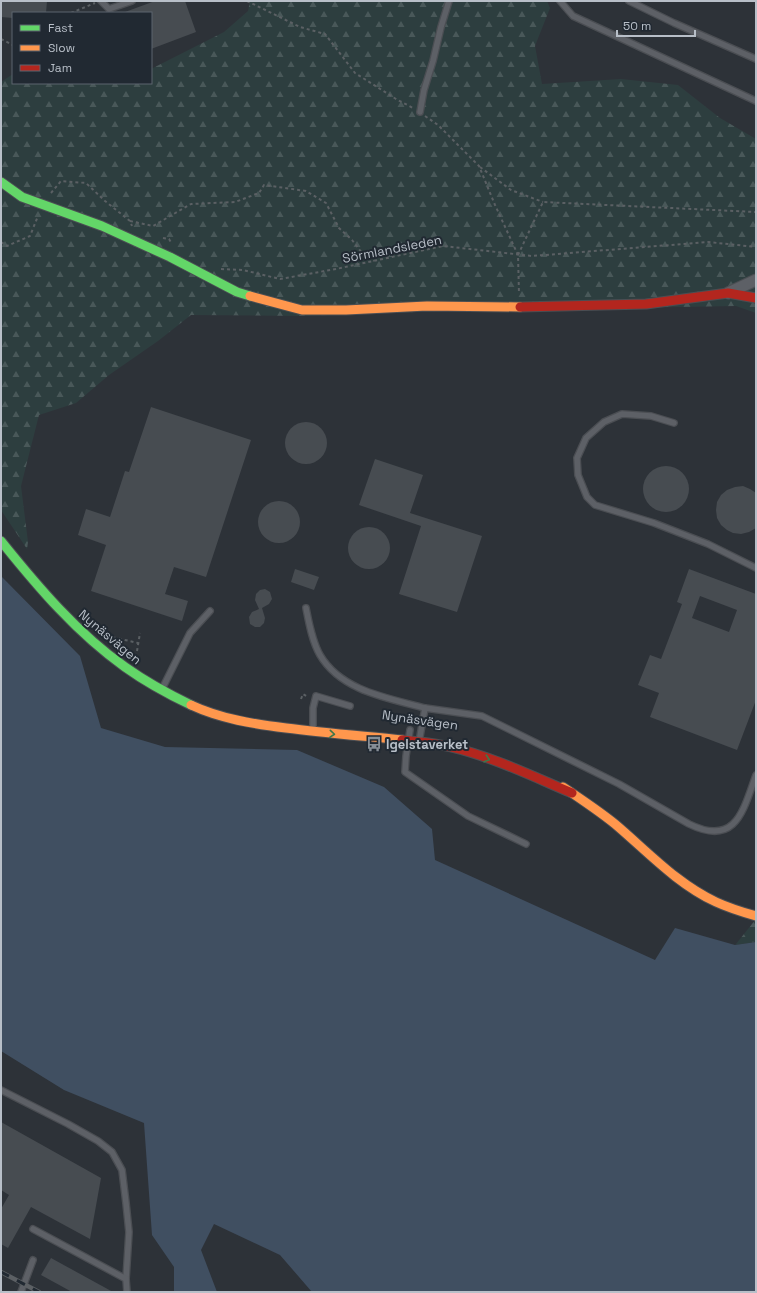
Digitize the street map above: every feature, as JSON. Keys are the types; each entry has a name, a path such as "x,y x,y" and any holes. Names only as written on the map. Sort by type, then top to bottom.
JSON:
{"street":[{"path":"1,182 22,196 102,226 170,257 237,292 302,310 346,310 427,306 519,307 646,304 728,293 756,280"},
{"path":"728,293 756,298"},
{"name":"Nynäsvägen","path":"1,541 50,599 98,646 139,678 191,705 215,715 252,723 313,728 450,747 490,760 572,793"},
{"name":"Nynäsvägen","path":"313,728 350,726"},
{"name":"Nynäsvägen","path":"406,730 424,732"},
{"name":"Nynäsvägen","path":"501,753 536,769 572,793 615,824 677,878 695,891 711,901 756,916"}],"lane":[{"path":"100,1 109,9 132,1"},
{"path":"420,112 424,90 449,1"},
{"path":"560,1 573,16 756,101"},
{"path":"629,1 674,23 756,59"},
{"path":"674,423 651,416 622,414 604,422 590,434 586,438 577,458 578,475 587,498 595,505 654,522 708,544 756,568"},
{"path":"306,608 309,625 320,654 338,676 350,684 373,694 425,708 482,716 619,784 701,830 714,833 730,827 739,818 756,775"},
{"path":"160,690 190,633 210,611"},
{"path":"313,728 313,708 316,696 350,706"},
{"path":"419,742 424,732 425,708"},
{"path":"406,730 408,741 405,772 468,816 526,844"},
{"path":"1,1090 68,1124 98,1141 112,1152 122,1170 126,1203 129,1232 126,1279 127,1292"},
{"path":"33,1229 126,1279"},
{"path":"21,1292 33,1260"}],"path":[{"path":"72,12 100,1"},
{"path":"247,1 300,27 326,34 355,73 396,99 420,112 438,125 479,166 511,190 543,202 756,212"},
{"path":"1,39 12,44"},
{"path":"479,166 518,255 519,307"},
{"path":"1,242 7,246 30,236 42,204 61,181 86,184 130,221 133,227"},
{"path":"130,221 153,226 191,204 234,202 259,193 264,185 306,190 326,203 339,228 352,240 362,253 374,261"},
{"path":"518,255 543,202"},
{"path":"162,238 169,239 176,248"},
{"name":"Sörmlandsleden","path":"218,269 243,270 280,279 443,246 532,256 708,242 756,247"},
{"path":"137,650 140,633"},
{"path":"301,699 303,694 304,695"}],"green space":[{"path":"250,1 547,1 550,8 535,46 542,84 621,79 678,85 720,118 756,139 756,313 736,306 446,311 300,316 191,315 158,341 109,375 76,403 39,415 21,486 28,542 27,549 1,510 1,82 12,75 12,84 152,84 152,68 224,32 248,11"},
{"path":"756,919 756,942 735,945 736,944"}],"water":[{"path":"1,576 80,656 101,728 165,747 297,750 384,787 432,829 435,860 655,960 675,928 735,945 756,942 756,1292 312,1292 280,1255 214,1224 201,1250 217,1292 174,1292 174,1267 152,1235 144,1123 64,1090 1,1051"}],"building":[{"path":"1,1 47,1 46,12 12,12 12,18 1,17"},
{"path":"155,1 185,1 196,32 152,49 152,12 125,12"},
{"path":"151,407 251,440 206,577 174,567 165,594 188,601 182,621 91,591 106,545 78,535 86,509 110,517 125,471 129,472"},
{"path":"302,422 310,422 318,425 324,431 327,443 324,455 318,461 310,464 302,464 294,461 288,455 285,447 285,439 288,431 294,425"},
{"path":"375,459 423,475 410,513 482,536 457,612 399,594 421,526 359,505"},
{"path":"666,466 679,470 685,476 689,489 685,502 679,508 666,512 653,508 647,502 643,489 647,476 653,470"},
{"path":"743,486 756,493 756,528 741,534 733,533 721,525 717,518 717,502 721,495 727,490"},
{"path":"279,501 294,507 300,522 294,537 279,543 264,537 258,522 264,507"},
{"path":"369,527 384,533 390,548 384,563 369,569 354,563 348,548 354,533"},
{"path":"295,569 319,577 314,590 291,582"},
{"path":"689,569 756,594 756,700 737,750 650,717 659,693 638,685 650,655 661,659 682,604 677,602","holes":["700,596 737,610 729,632 692,618"]},
{"path":"265,589 270,592 272,599 269,604 262,608 265,618 264,623 260,627 255,627 250,624 249,617 252,612 259,609 255,600 256,594 260,590"},
{"path":"1,1122 101,1178 90,1239 31,1207 8,1248 1,1244 1,1209 9,1195 1,1190"},
{"path":"51,1258 113,1292 72,1292 41,1275"}],"railway":[{"path":"1,1272 39,1292"}],"traffic: fast":[{"path":"1,182 22,197 102,226 170,257 237,292 250,296"},
{"path":"1,541 29,575 74,624 107,654 157,688 191,705"}],"traffic: slow":[{"path":"250,296 302,310 346,310 427,306 520,307"},
{"path":"191,705 214,714 262,725 402,740"},
{"path":"563,787 609,819 675,877 688,886 721,904 756,916"}],"traffic: jam":[{"path":"520,307 646,304 728,293 756,298"},
{"path":"402,740 439,744 467,751 512,767 572,793"}],"place":[{"name":"Igelstaverket","path":"374,744"}]}
